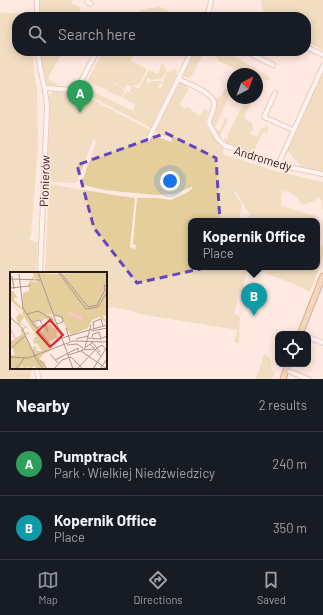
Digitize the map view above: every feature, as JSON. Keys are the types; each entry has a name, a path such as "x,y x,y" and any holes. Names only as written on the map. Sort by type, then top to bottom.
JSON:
{"main road":[{"path":"302,331 323,276"},
{"path":"283,379 287,367"}],"street":[{"path":"37,0 37,12"},
{"path":"88,0 91,4"},
{"path":"208,12 211,0"},
{"path":"311,49 323,55"},
{"name":"Pionierów","path":"39,56 47,107 40,272"},
{"path":"45,88 77,89 94,56"},
{"path":"148,140 190,56"},
{"path":"257,56 273,65"},
{"path":"278,165 323,66"},
{"name":"Andromedy","path":"178,79 213,98 214,104 209,124 218,139 224,145 278,165 323,174"},
{"path":"275,93 264,116 293,130"},
{"path":"311,338 323,343"},
{"path":"36,369 40,379"},
{"path":"286,370 308,379"}],"highlighted area":[{"path":"166,133 216,158 221,238 204,268 137,283 94,228 77,165"}],"shaded area":[{"path":"37,0 73,0 72,3 81,8 79,12 37,12"},
{"path":"261,0 323,0 323,50 311,44 311,12 263,12"},
{"path":"157,6 168,12 140,12 148,8 154,8"},
{"path":"0,12 12,13 12,56 33,56 34,76 37,87 38,148 31,236 29,239 38,243 36,272 10,272 10,369 32,369 30,379 0,379"},
{"path":"39,56 60,56 48,78 57,84 57,90 71,92 76,91 152,131 152,136 153,135 171,142 172,138 154,132 178,84 181,83 187,86 186,88 189,90 179,104 186,109 188,107 199,116 205,109 208,112 205,123 207,128 223,147 223,154 275,171 323,182 323,210 321,208 322,201 318,197 314,201 304,205 300,203 296,196 289,192 284,191 281,195 281,206 316,216 316,218 249,218 249,214 234,191 242,206 240,218 188,218 188,270 247,270 242,292 238,293 234,314 240,316 239,344 234,342 237,330 139,314 113,307 107,310 107,272 45,272 49,184 135,198 130,247 135,249 136,245 133,244 137,198 171,200 193,188 191,187 174,194 155,195 104,190 84,185 82,182 95,145 95,139 93,140 77,182 47,181 50,111 49,97 52,92 58,91 45,88"},
{"path":"100,56 133,56 131,61 147,69 139,85 127,85 125,89 117,85 118,83 116,84 111,82 125,90 121,97 107,91 110,85 107,90 91,83 91,80 89,85 87,84 86,88 133,111 135,104 122,98 126,91 138,97 130,92 132,86 142,90 139,88 149,70 158,74 162,64 167,69 162,79 151,80 148,78 146,80 148,84 151,81 162,81 158,88 160,88 162,87 167,72 175,69 177,70 174,82 151,128 77,89 83,79 88,80"},
{"path":"192,56 202,56 190,79 182,75"},
{"path":"216,56 233,56 254,68 234,68 219,61"},
{"path":"323,72 323,174 304,170 287,150 298,124 300,125 312,93 318,86"},
{"path":"263,73 268,76 271,80 263,81"},
{"path":"225,88 227,89 227,100 215,128 220,130 225,118 228,120 219,137 210,126 214,100 221,96"},
{"path":"243,104 250,104 244,115 247,121 252,123 253,129 250,134 257,137 261,128 264,129 266,126 269,127 267,133 263,132 252,155 225,143 224,138 227,139 227,136"},
{"path":"323,244 323,257 320,265 320,248"},
{"path":"257,270 318,270 310,292 294,284"},
{"path":"264,354 266,354 271,360 272,370 275,372 272,379 256,379"}],"place":[{"name":"Pumptrack","path":"80,113"},
{"name":"Kopernik Office","path":"254,316"}]}
